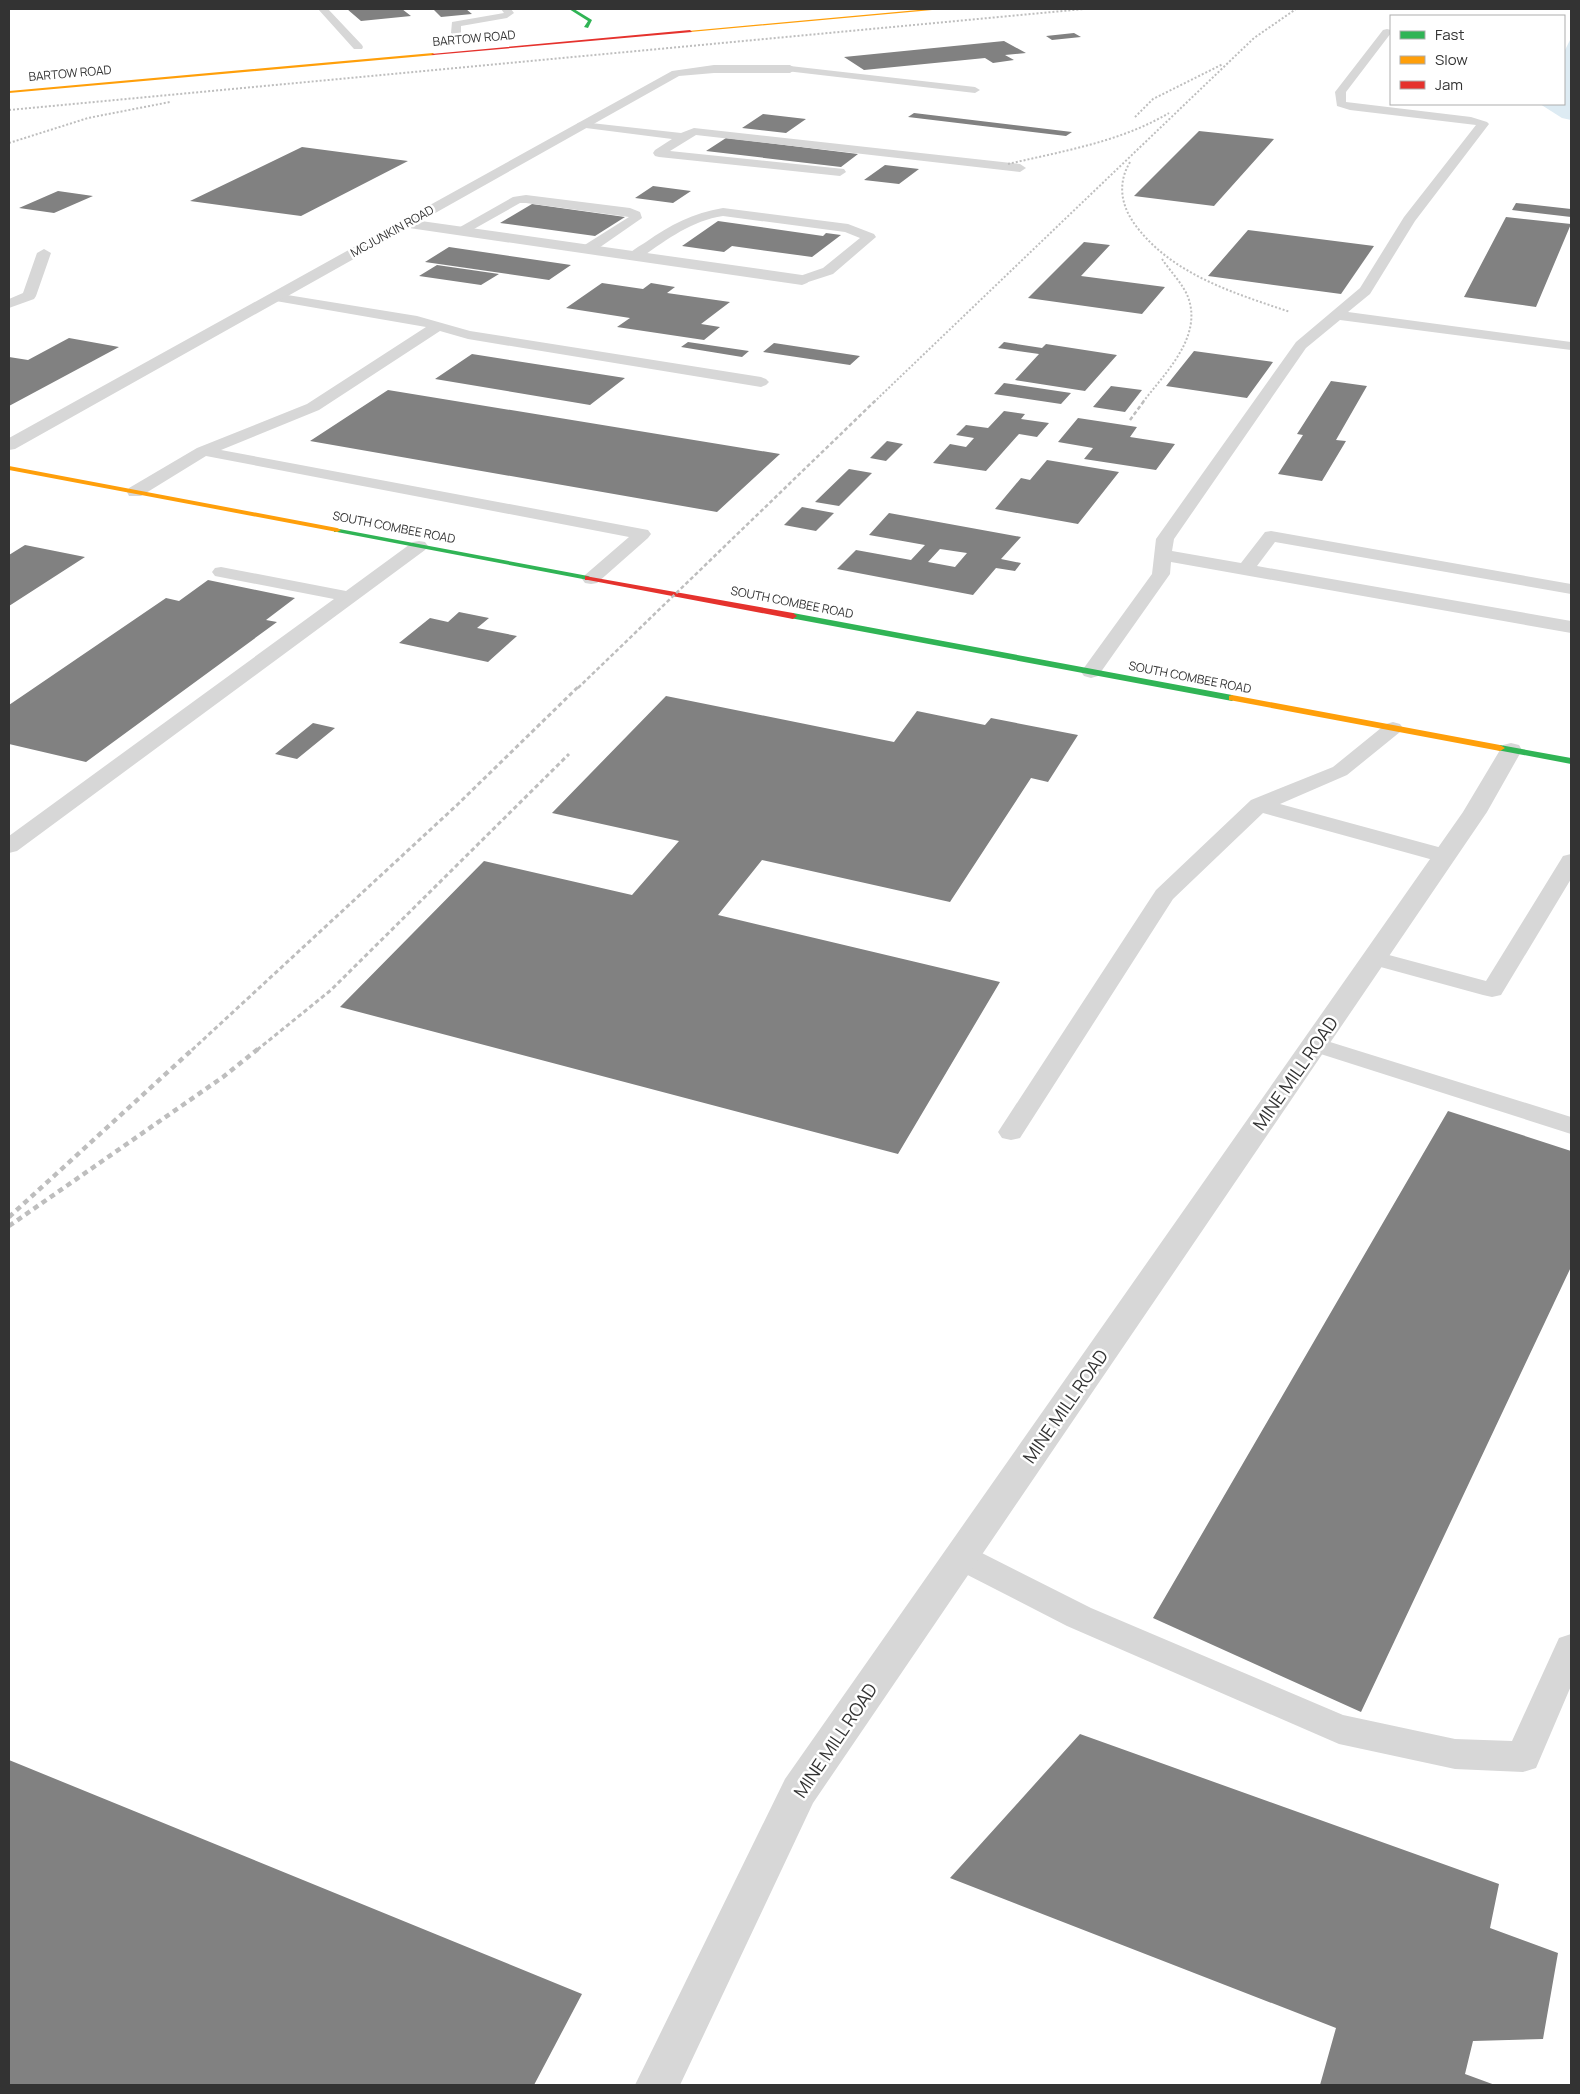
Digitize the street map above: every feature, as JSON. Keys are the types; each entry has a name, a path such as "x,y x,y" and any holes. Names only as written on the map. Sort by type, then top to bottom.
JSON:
{"main road":[{"path":"305,66 368,53 555,36 586,27 590,21 571,9"},
{"name":"BARTOW ROAD","path":"9,92 941,9"},
{"name":"BARTOW ROAD","path":"442,40 465,38"},
{"path":"338,49 362,47"},
{"name":"SOUTH COMBEE ROAD","path":"9,468 591,579 1571,761"}],"street":[{"name":"MCJUNKIN ROAD","path":"9,445 676,73 714,69 790,69"},
{"path":"407,223 802,280"},
{"name":"MINE MILL ROAD","path":"657,2085 799,1791 1475,812 1511,750"}],"lane":[{"path":"323,9 362,47"},
{"path":"465,38 456,33 456,24 507,15 509,13 506,9"},
{"path":"1091,672 1161,574 1166,539 1301,345 1365,291 1409,220 1483,124 1471,120 1350,107 1341,104 1340,92 1387,32"},
{"path":"790,69 975,90"},
{"path":"582,125 683,137"},
{"path":"840,172 659,153 694,131 1020,168"},
{"path":"460,231 517,200 526,199 620,211 635,215 636,218 588,249"},
{"path":"634,256 692,218 723,212 848,228 869,237 828,271 802,280"},
{"path":"9,304 29,296 44,253"},
{"path":"275,297 417,320 468,336 762,382"},
{"path":"1336,315 1571,346"},
{"path":"135,492 204,451 313,407 438,326"},
{"path":"204,451 642,534 591,579"},
{"path":"1246,569 1271,536 1571,589"},
{"path":"9,846 419,546"},
{"path":"1163,555 1571,627"},
{"path":"221,572 350,597"},
{"path":"1011,1132 1164,895 1259,805 1340,770 1393,728"},
{"path":"1259,805 1444,856"},
{"path":"1374,958 1492,990 1571,860"},
{"path":"1314,1044 1571,1126"},
{"path":"961,1557 1079,1617 1339,1729 1454,1754 1523,1757 1571,1648"}],"shaded area":[{"path":"1571,38 1571,120 1562,118 1542,105 1565,105 1565,50"}],"building":[{"path":"347,9 402,9 411,16 361,21"},
{"path":"433,9 466,9 472,14 441,17"},
{"path":"1074,33 1081,37 1052,40 1046,36"},
{"path":"1004,41 1026,53 1005,55 1014,60 993,63 985,58 864,70 844,57"},
{"path":"914,113 1072,132 1066,136 908,117"},
{"path":"763,114 806,119 786,133 742,128"},
{"path":"1199,131 1274,139 1214,206 1134,196"},
{"path":"726,138 858,154 841,167 706,151"},
{"path":"302,147 408,161 301,216 190,201"},
{"path":"885,165 919,169 899,184 864,180"},
{"path":"653,186 691,191 673,203 635,198"},
{"path":"58,191 93,196 54,213 19,208"},
{"path":"1516,203 1571,209 1571,217 1512,210"},
{"path":"532,204 625,217 595,236 500,223"},
{"path":"1506,217 1571,224 1536,307 1464,297"},
{"path":"718,221 823,236 826,233 841,235 812,257 732,246 724,252 682,246"},
{"path":"1248,230 1374,246 1341,294 1208,276"},
{"path":"1084,242 1110,245 1081,276 1165,287 1142,314 1028,298"},
{"path":"449,247 571,265 549,280 425,262"},
{"path":"437,265 499,274 481,285 419,276"},
{"path":"602,283 643,289 651,283 675,287 667,293 730,302 701,324 720,327 704,340 617,327 630,318 566,308"},
{"path":"69,338 119,347 9,406 9,357 28,360"},
{"path":"688,342 749,351 742,357 681,347"},
{"path":"1004,342 1042,348 1046,344 1117,355 1085,391 1015,380 1039,354 998,348"},
{"path":"774,343 860,356 850,365 763,352"},
{"path":"1194,351 1273,362 1247,398 1166,386"},
{"path":"472,354 625,378 590,405 435,379"},
{"path":"1331,381 1367,386 1336,440 1346,441 1322,481 1278,474 1303,435 1297,434"},
{"path":"1004,383 1071,393 1061,404 994,394"},
{"path":"1111,386 1142,390 1125,412 1093,407"},
{"path":"388,390 780,454 717,512 310,441"},
{"path":"1004,411 1025,414 1021,419 1049,423 1037,437 1019,434 986,471 933,463 950,444 966,447 974,438 956,435 966,425 988,428"},
{"path":"1078,418 1137,427 1130,437 1175,444 1156,470 1084,459 1093,448 1058,442"},
{"path":"887,441 903,444 886,461 870,458"},
{"path":"1047,460 1119,472 1078,524 995,509 1021,478 1030,480"},
{"path":"849,469 872,473 839,506 815,502"},
{"path":"802,507 834,513 816,531 784,525"},
{"path":"889,513 1021,537 1001,559 1021,563 1015,571 996,568 973,595 837,569 856,550 911,560 925,545 869,535","holes":["940,549 967,553 955,567 928,562"]},
{"path":"25,545 85,557 9,606 9,555"},
{"path":"208,580 295,598 266,620 277,622 86,762 9,744 9,705 166,598 179,601"},
{"path":"459,612 489,618 477,628 517,636 488,662 399,643 430,618 448,622"},
{"path":"666,696 894,742 917,711 985,725 991,718 1078,735 1048,782 1031,778 950,902 762,860 718,915 1000,982 898,1154 340,1007 484,861 632,895 679,841 552,813"},
{"path":"313,723 335,728 297,759 275,754"},
{"path":"1448,1111 1571,1151 1571,1267 1361,1712 1153,1618"},
{"path":"1080,1734 1499,1884 1490,1928 1558,1953 1543,2039 1473,2041 1465,2074 1495,2085 1320,2085 1336,2028 950,1878"},
{"path":"9,1760 582,1994 534,2085 9,2085"}],"railway":[{"path":"9,110 1084,9"},
{"path":"874,402 1254,38 1296,9"},
{"path":"1135,117 1153,99 1223,64"},
{"path":"9,143 88,118 170,102"},
{"path":"1008,164 1070,150 1111,138 1150,123 1169,113"},
{"path":"1130,162 1123,178 1122,195 1124,203 1136,226 1151,243 1186,270 1206,280 1290,312"},
{"path":"1143,402 1171,367 1186,340 1190,326 1191,312 1186,292 1162,259"},
{"path":"578,688 875,401"},
{"path":"1130,420 1144,401"},
{"path":"192,1050 457,805 579,686"},
{"path":"257,1050 331,990 569,754"},
{"path":"9,1217 193,1049"},
{"path":"9,1226 223,1077 258,1049"}],"traffic: fast":[{"path":"571,9 590,21 586,27"},
{"path":"337,530 588,578"},
{"path":"793,616 1232,698"},
{"path":"1500,748 1571,761"}],"traffic: slow":[{"path":"690,31 941,9"},
{"path":"9,92 433,54"},
{"path":"9,468 337,530"},
{"path":"1232,698 1500,748"}],"traffic: jam":[{"path":"433,54 690,31"},
{"path":"588,578 793,616"}]}
